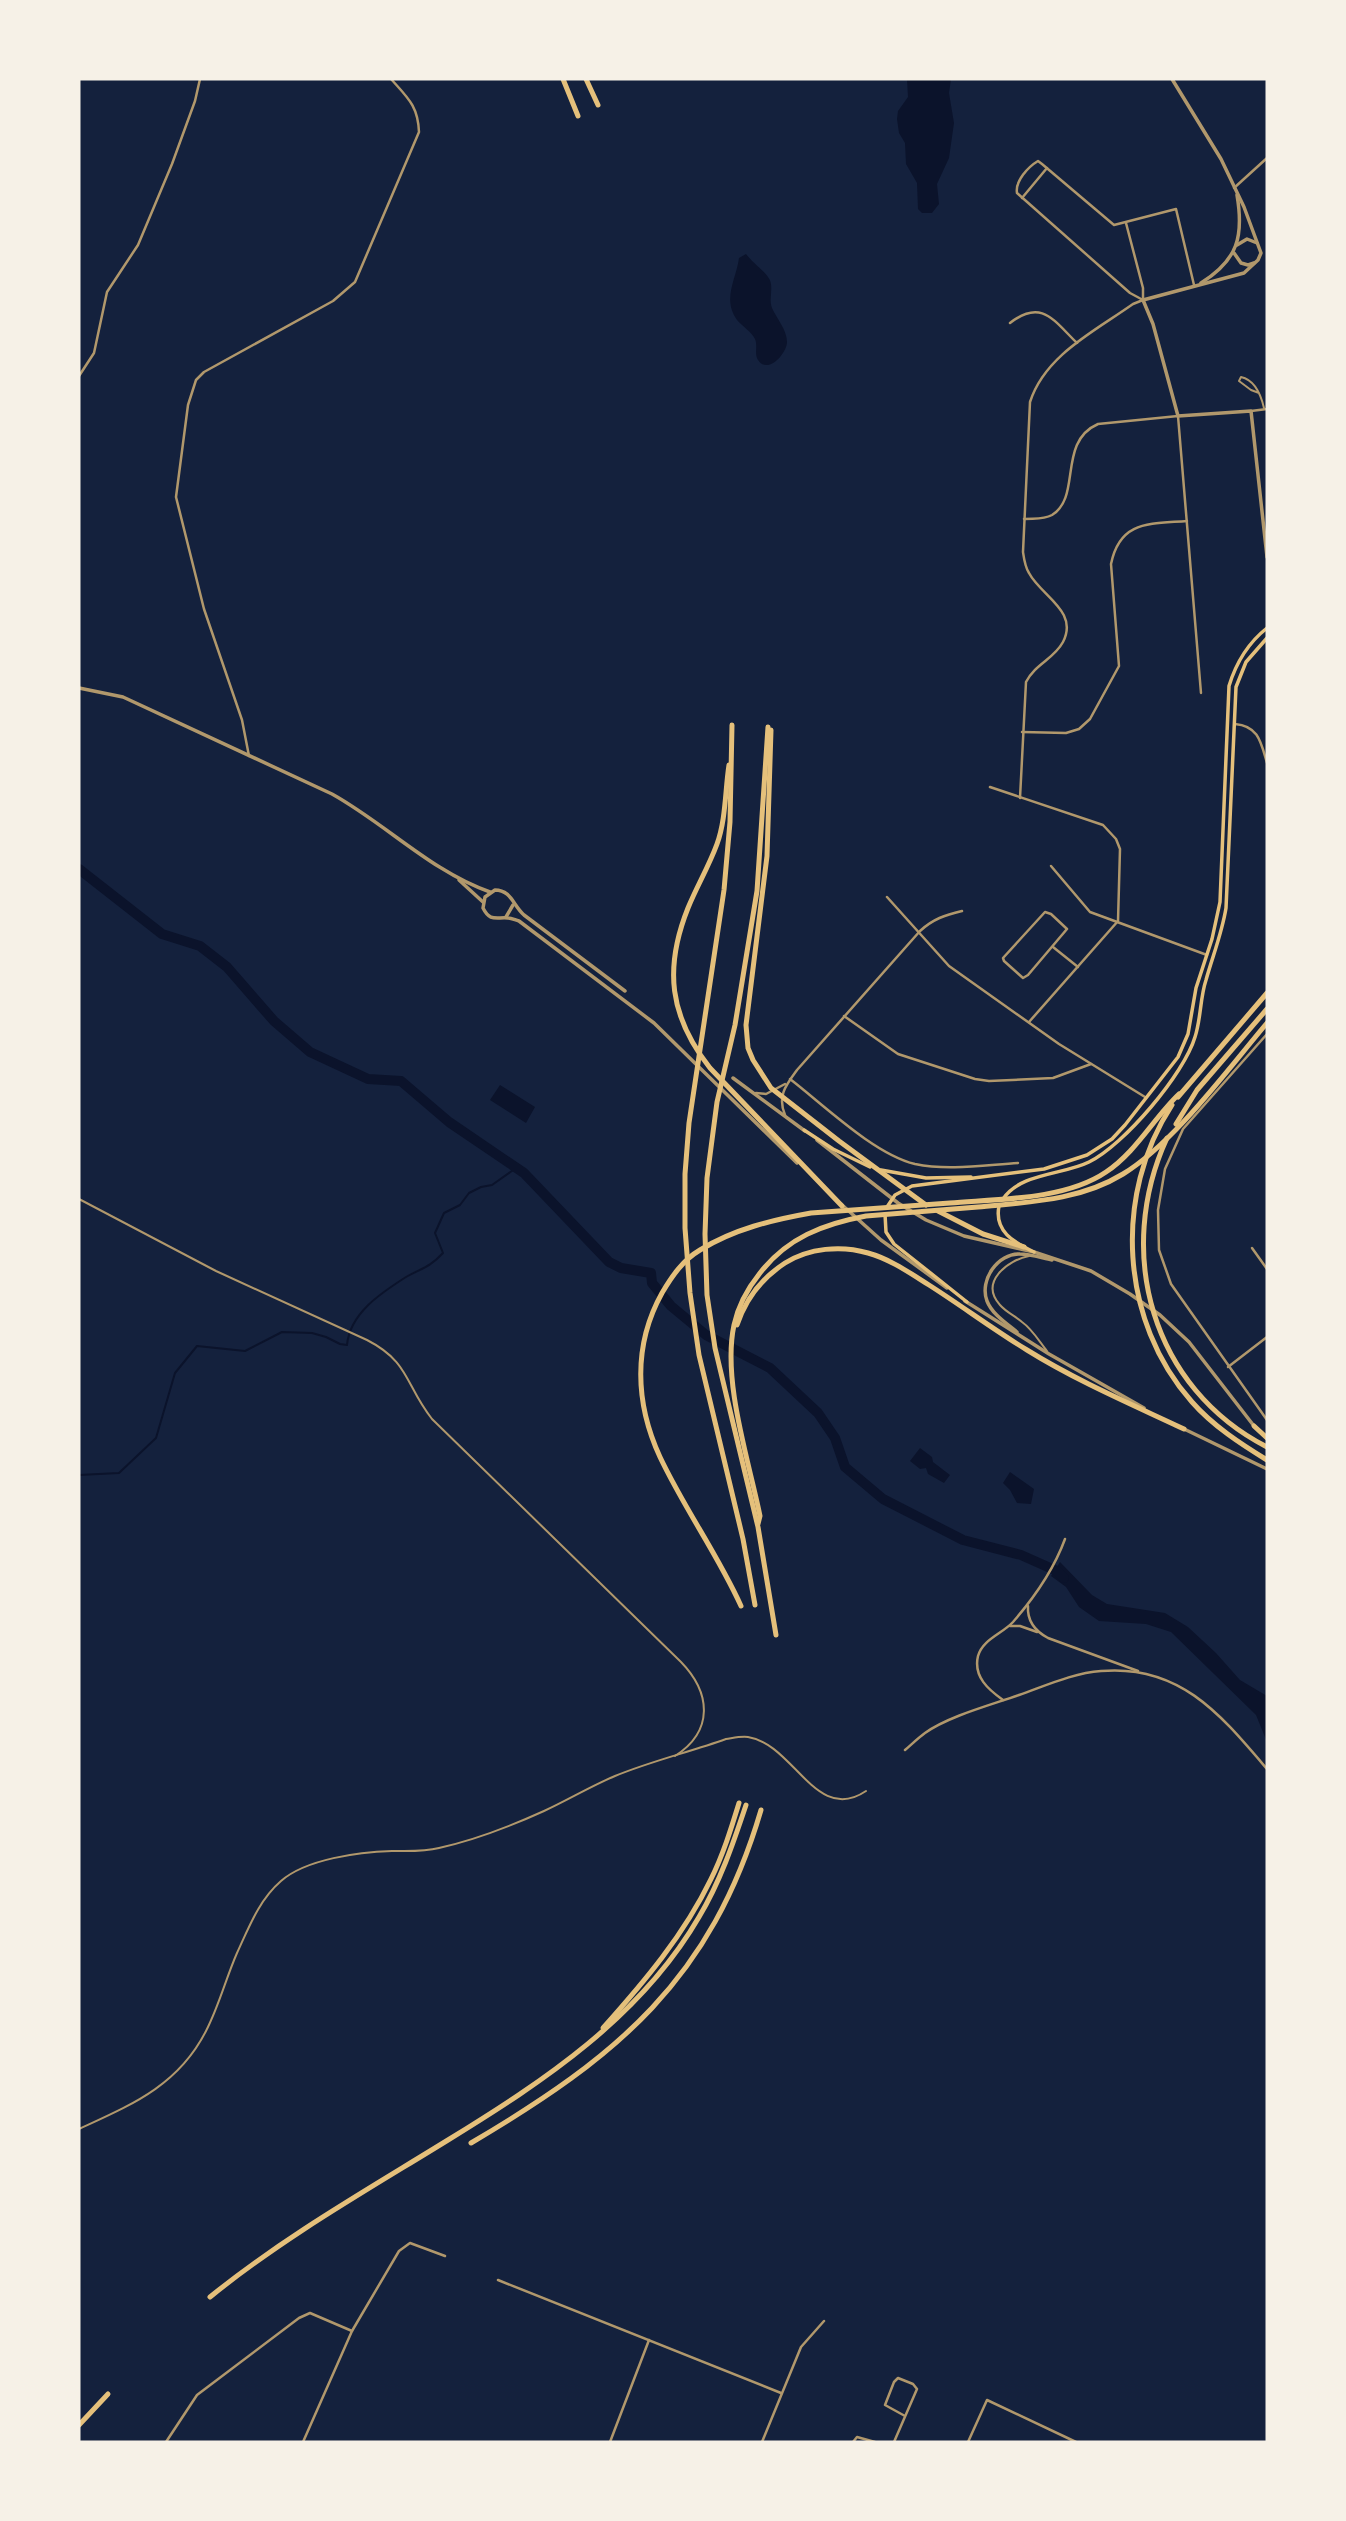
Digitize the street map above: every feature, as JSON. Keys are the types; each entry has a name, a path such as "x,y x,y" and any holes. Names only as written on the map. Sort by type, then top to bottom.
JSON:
{"highway":[{"path":"563,79 578,116"},
{"path":"586,79 598,105"},
{"path":"732,725 724,890 689,1123 685,1228 690,1293 699,1355 743,1539 755,1605"},
{"path":"776,1634 758,1527 760,1516 715,1348 707,1294 705,1234 712,1136 757,891 769,727 767,856 746,1025 748,1048 763,1078 788,1103 918,1200 971,1229 1024,1247"},
{"path":"732,741 722,825 674,949 672,978 676,1003 694,1048 710,1068 842,1206"},
{"path":"741,1606 724,1569 660,1457 643,1408 640,1382 643,1339 657,1302 684,1262 699,1251 752,1226 811,1213 1060,1194 1082,1185 1122,1161 1164,1108 1267,993"},
{"path":"1267,1009 1197,1090 1168,1136 1146,1198 1143,1232 1147,1284 1158,1326 1175,1364 1215,1412 1250,1439 1267,1447"},
{"path":"749,1479 732,1378 733,1338 737,1314 753,1281 769,1262 802,1234 822,1226 866,1216 1060,1194 1105,1184 1149,1154 1175,1129 1267,1023"},
{"path":"1179,1094 1145,1160 1135,1200 1132,1242 1134,1278 1143,1319 1166,1367 1194,1404 1209,1420 1267,1460"},
{"path":"733,1338 747,1301 774,1270 790,1260 821,1250 854,1250 882,1258 902,1268 1059,1369 1184,1429"},
{"path":"1254,1426 1267,1437"},
{"path":"587,2045 638,1988 691,1916 716,1868 739,1803"},
{"path":"209,2297 279,2245 492,2113 587,2045 645,1991 699,1918 732,1848 746,1805"},
{"path":"471,2143 536,2104 586,2069 624,2038 658,2003 713,1928 734,1887 761,1810"},
{"path":"79,2425 108,2394"}],"main road":[{"path":"967,1302 894,1244 886,1232 885,1211 890,1200 905,1188 1052,1167 1087,1154 1118,1133 1178,1057 1185,1043 1196,988 1216,926 1221,892 1223,786 1229,686 1242,655 1267,628"},
{"path":"1032,1254 1002,1231 998,1216 1005,1195 1017,1185 1074,1168 1099,1157 1114,1146 1151,1106 1181,1066 1192,1044 1204,985 1226,908 1233,724 1239,679 1250,656 1267,638"},
{"path":"804,1130 857,1162 879,1169 926,1178 994,1175"}],"street":[{"path":"79,376 94,353 107,292 138,245 172,164 195,102 200,79"},
{"path":"250,756 242,720 204,609 176,497 188,405 196,380 204,372 333,301 355,282 419,132 418,112 391,79"},
{"path":"1020,798 1026,682 1036,667 1059,649 1066,632 1063,612 1028,572 1023,552 1030,402 1034,387 1054,361 1133,304 1244,273 1261,253 1221,159 1172,79"},
{"path":"1235,189 1267,158"},
{"path":"1143,300 1130,293 1022,198 1016,188 1034,164 1038,162 1114,225 1176,209 1197,285"},
{"path":"1022,198 1047,169"},
{"path":"1235,189 1240,214 1236,258 1248,265 1255,263"},
{"path":"1126,223 1143,288 1143,300 1153,324 1178,416 1201,693"},
{"path":"1197,285 1217,272 1235,248 1247,239 1259,245"},
{"path":"1010,323 1031,310 1039,311 1047,315 1077,344"},
{"path":"1024,519 1043,518 1060,508 1075,447 1088,428 1098,424 1266,409"},
{"path":"1251,411 1267,557"},
{"path":"1022,732 1066,733 1079,729 1090,719 1119,666 1111,564 1114,550 1122,537 1133,528 1145,524 1187,521"},
{"path":"79,688 123,697 351,805 452,874 483,902"},
{"path":"1233,724 1253,729 1259,736 1267,763"},
{"path":"990,787 1103,825 1110,831 1120,849 1118,921 1029,1022"},
{"path":"1051,866 1080,903 1100,918 1118,921 1207,955"},
{"path":"452,874 489,892"},
{"path":"625,991 513,905 505,891 489,892 483,902 483,908 490,917 506,917 519,921 654,1023 842,1206 891,1247 967,1302 1049,1354 1184,1429 1267,1469"},
{"path":"887,897 949,966 1091,1064 1147,1098"},
{"path":"506,917 513,905"},
{"path":"786,1117 781,1095 789,1081 844,1016 930,922 962,911"},
{"path":"1047,912 1067,928 1053,946 1025,977 1003,960 1047,912"},
{"path":"1053,946 1077,967"},
{"path":"844,1016 898,1054 975,1079 989,1081 1053,1078 1091,1064"},
{"path":"1267,1034 1183,1129 1165,1169 1158,1210 1159,1250 1171,1284 1267,1420"},
{"path":"733,1078 898,1203 926,1220 964,1236 1061,1261 1091,1271 1112,1282 1170,1323 1204,1360 1254,1426"},
{"path":"753,1093 766,1094 789,1081"},
{"path":"789,1081 886,1154 915,1164 943,1167 1018,1163"},
{"path":"1252,1248 1267,1269"},
{"path":"1027,1340 998,1316 985,1294 986,1283 994,1267 1006,1257 1032,1254"},
{"path":"1228,1367 1267,1337"},
{"path":"1003,1700 983,1684 977,1666 978,1656 983,1646 1010,1626 1028,1603 1059,1554 1065,1539"},
{"path":"1028,1603 1029,1619 1037,1632"},
{"path":"1010,1626 1020,1626 1166,1680 1195,1695 1218,1713 1267,1769"},
{"path":"905,1750 927,1732 1003,1700 1075,1676 1100,1671 1145,1673"},
{"path":"303,2442 352,2331 399,2251 405,2245 414,2244 445,2256"},
{"path":"498,2280 781,2393"},
{"path":"166,2442 197,2395 299,2318 310,2314 352,2331"},
{"path":"762,2442 801,2347 824,2321"},
{"path":"610,2442 649,2340"},
{"path":"894,2442 917,2389 913,2384 898,2378 885,2405 905,2416"},
{"path":"968,2442 987,2400 1076,2442"},
{"path":"853,2442 857,2437 875,2442"}],"lane":[{"path":"1259,393 1239,381 1241,377 1250,380 1259,393 1266,409"},
{"path":"79,1199 205,1266 368,1340 389,1353 404,1370 417,1398 432,1419 681,1662 698,1682 704,1704 701,1728 690,1744 674,1757"},
{"path":"1032,1254 1003,1267 995,1279 993,1294 1000,1306 1025,1323 1049,1354"},
{"path":"79,2129 136,2102 158,2089 176,2073 205,2034 255,1913 268,1894 297,1870 371,1853 420,1852 440,1848 505,1828 619,1774 726,1739 749,1737 763,1742 824,1795 845,1801 866,1791"}],"water":[{"path":"907,79 951,79 949,93 954,123 949,158 937,184 939,204 932,213 922,213 918,209 917,183 906,164 905,143 899,133 898,111 908,97"},
{"path":"746,254 770,281 772,308 787,338 786,347 772,364 762,364 758,360 755,339 737,320 731,305 731,289 739,258"},
{"path":"500,1085 535,1107 526,1123 490,1100"},
{"path":"920,1448 950,1475 944,1483 928,1474 926,1468 920,1469 910,1461"},
{"path":"1010,1472 1034,1489 1031,1504 1017,1503 1003,1483"},
{"path":"1060,1562 1092,1595 1107,1604 1165,1613 1188,1627 1240,1680 1267,1696 1267,1742 1256,1715 1171,1632 1146,1624 1099,1621 1079,1607 1066,1587 1051,1576"}],"waterway":[{"path":"79,869 162,934 200,946 227,967 274,1021 310,1052 368,1079 401,1081 449,1122 524,1173 609,1262 621,1268 651,1273 652,1283 671,1306 706,1335 770,1368 818,1413 835,1438 845,1467 883,1499 963,1540 1021,1555 1057,1571 1064,1578"},
{"path":"79,1475 119,1473 156,1438 175,1373 197,1346 245,1351 282,1332 312,1333 347,1345 354,1323 368,1305 396,1283 429,1265 443,1253 435,1233 444,1213 460,1205 469,1193 492,1185 516,1168"}]}
